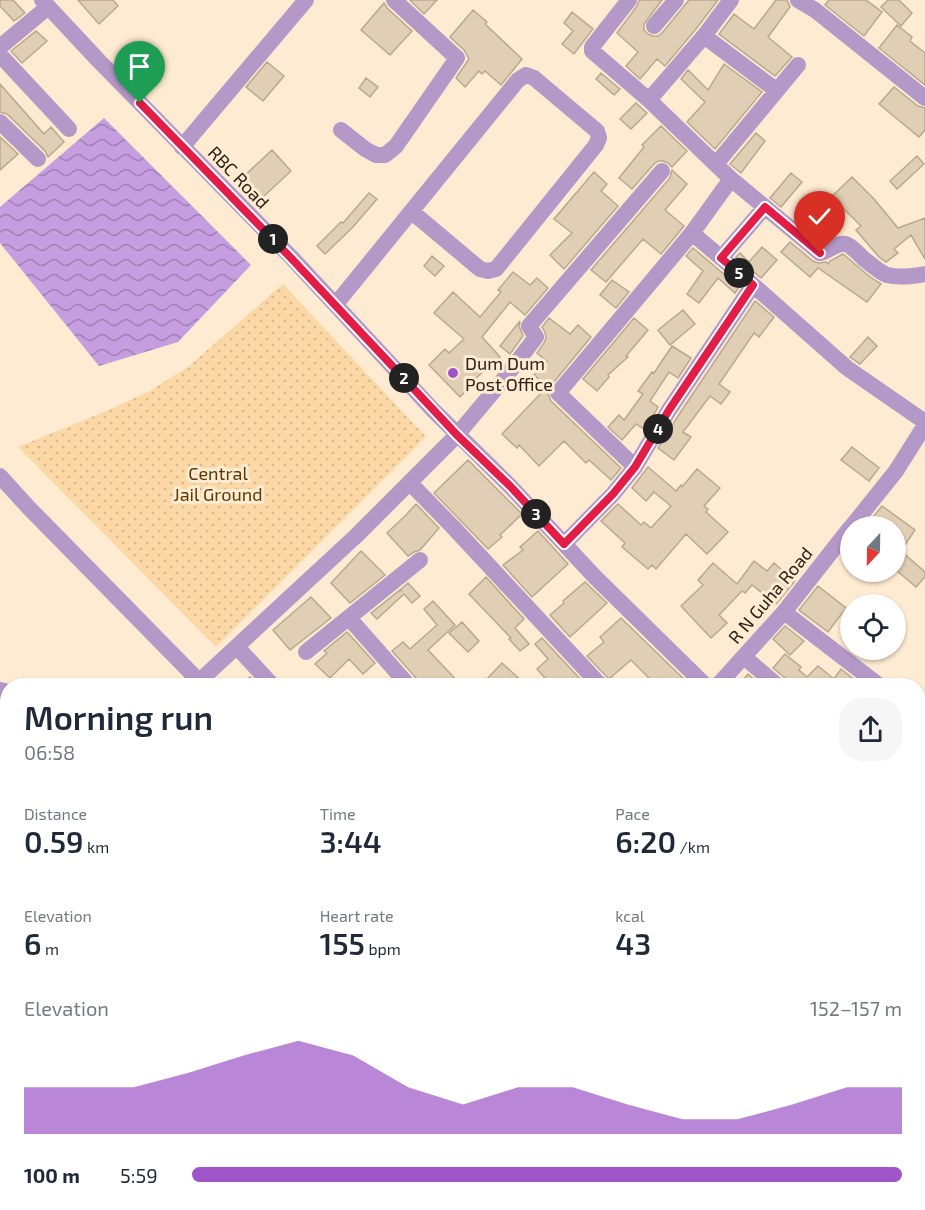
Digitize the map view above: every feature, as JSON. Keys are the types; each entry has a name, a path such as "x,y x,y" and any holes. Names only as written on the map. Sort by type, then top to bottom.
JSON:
{"street":[{"path":"182,147 306,0"},
{"path":"341,130 365,149 376,155 385,155 396,146 457,58 394,0"},
{"path":"629,0 592,47 592,51 650,100 731,179 820,253 825,253 839,244 845,244 888,275 925,274"},
{"path":"654,26 676,0"},
{"path":"650,100 731,0"},
{"path":"798,0 815,10 925,98"},
{"path":"0,47 45,3"},
{"name":"RBC Road","path":"45,3 336,304 457,435 510,486 595,577 698,678"},
{"path":"704,36 776,90"},
{"path":"0,55 69,129"},
{"path":"716,164 798,65"},
{"path":"336,304 518,81 526,75 534,78 597,131 599,138 596,145 496,269 488,271 480,269 412,212"},
{"path":"0,122 38,159"},
{"path":"202,678 356,536 457,435 536,337 529,326 662,171"},
{"path":"635,467 558,393 692,233 731,179"},
{"path":"721,258 765,207"},
{"path":"692,233 847,368 925,424"},
{"path":"564,544 613,494 635,467 669,410 753,285"},
{"name":"R N Guha Road","path":"860,516 896,471 925,424"},
{"path":"0,476 191,678"},
{"path":"410,483 594,678"},
{"name":"R N Guha Road","path":"724,678 784,612 840,541"},
{"path":"306,651 420,560"},
{"path":"784,612 870,678"},
{"path":"349,618 401,678"},
{"path":"237,647 266,678"},
{"path":"744,657 769,678"}],"green space":[{"name":"Central Jail Ground","path":"283,284 426,437 216,647 18,447 148,392 188,367"}],"water":[{"path":"104,118 251,265 178,342 99,366 0,243 0,207"}],"building":[{"path":"0,0 13,0 25,13 14,21 0,6"},
{"path":"78,0 113,0 118,6 99,24"},
{"path":"410,0 437,0 424,14"},
{"path":"639,0 662,0 644,24 644,30 648,34 658,36 689,0 718,0 665,66 657,59 640,79 626,66 638,52 617,33"},
{"path":"776,0 787,0 790,7 768,37 792,57 775,76 719,34 734,14 754,29"},
{"path":"829,0 866,0 882,12 864,36 825,5"},
{"path":"888,0 899,0 912,13 901,26 881,7"},
{"path":"384,3 412,31 390,55 361,30"},
{"path":"473,10 522,59 501,85 485,71 482,74 479,71 465,87 456,78 469,59 464,50 450,37"},
{"path":"572,12 593,29 574,54 562,44 573,31 564,23"},
{"path":"897,25 912,37 910,41 925,53 925,85 879,48"},
{"path":"36,31 47,41 22,63 11,51"},
{"path":"148,47 159,59 151,66 140,54"},
{"path":"267,62 284,76 263,101 246,87"},
{"path":"724,64 762,92 715,149 687,122 705,102 681,79 688,70 708,90"},
{"path":"601,73 620,89 614,95 596,79"},
{"path":"366,78 378,87 370,97 359,88"},
{"path":"0,84 44,134 51,127 64,142 48,157 45,151 7,114 0,112"},
{"path":"894,87 918,106 925,108 925,130 919,137 879,104"},
{"path":"636,103 647,113 631,129 620,119"},
{"path":"661,126 687,151 672,167 668,163 658,161 632,189 619,178 644,147 642,145"},
{"path":"756,133 765,141 741,173 730,164"},
{"path":"0,137 18,154 0,170"},
{"path":"272,150 291,171 262,198 243,177"},
{"path":"917,156 924,164 897,189 890,181"},
{"path":"672,170 687,184 665,210 684,226 661,254 643,239 606,282 591,270 670,178"},
{"path":"594,172 607,184 601,191 618,206 564,269 550,255 572,233 554,219"},
{"path":"791,173 802,182 781,207 770,198"},
{"path":"852,177 898,228 925,218 925,259 911,235 894,249 898,253 886,262 856,230 861,226 842,207 822,230 807,217 818,204 821,207"},
{"path":"369,193 377,199 325,254 317,246 341,222 343,223"},
{"path":"790,242 818,263 828,264 843,254 881,284 867,302 818,268 810,277 781,252"},
{"path":"762,247 777,260 761,278 736,257 740,253 749,262"},
{"path":"693,248 739,287 735,293 718,278 699,303 687,294 703,271 686,256"},
{"path":"432,256 444,266 435,276 424,266"},
{"path":"513,272 530,285 537,278 548,288 525,315 510,302 482,337 500,357 475,379 476,381 460,397 429,365 445,349 449,353 464,339 434,313 453,292 480,317 501,292 498,290"},
{"path":"612,280 629,292 616,308 600,295"},
{"path":"755,301 774,317 759,337 754,333 719,384 730,392 721,404 710,396 683,432 691,437 674,460 658,448"},
{"path":"683,310 695,324 670,345 658,330"},
{"path":"549,318 570,334 578,325 591,337 549,388 534,375 547,361 537,353 546,338 542,327"},
{"path":"634,318 648,330 626,356 628,357 608,375 609,377 597,391 583,379"},
{"path":"520,321 519,326 523,336 510,354 500,346"},
{"path":"868,337 877,346 860,364 850,357"},
{"path":"672,346 691,358 678,378 669,372 650,401 658,407 645,430 636,424 622,440 608,427 619,415 624,420 643,394 638,391 652,372 654,373"},
{"path":"544,390 551,401 621,468 611,480 589,460 586,463 564,441 539,466 519,445 517,448 502,434"},
{"path":"852,447 879,468 869,481 841,460"},
{"path":"468,460 522,514 488,549 434,493"},
{"path":"648,467 676,491 697,469 720,488 704,506 708,509 706,512 728,532 707,554 686,534 656,569 652,565 648,569 622,547 625,543 601,521 618,504 641,525 644,522 651,528 671,506 654,492 646,501 632,488"},
{"path":"416,504 439,528 420,550 408,556 387,533"},
{"path":"882,506 896,516 874,516"},
{"path":"906,523 915,530 906,544"},
{"path":"538,531 568,564 532,597 503,565 523,550 520,547"},
{"path":"361,551 385,575 350,603 331,583"},
{"path":"906,555 925,572 925,577 916,587 906,578"},
{"path":"754,561 767,571 774,563 795,581 776,604 752,585 745,593 742,591 719,615 727,623 711,638 681,606 703,585 698,580 713,563 737,584"},
{"path":"486,577 524,619 515,628 529,644 520,651 509,639 511,638 469,594"},
{"path":"585,582 607,603 570,637 550,615"},
{"path":"408,583 420,596 412,603 404,594 377,619 371,613"},
{"path":"818,586 840,603 840,616 828,632 799,610"},
{"path":"311,597 331,618 290,650 273,630"},
{"path":"433,601 455,625 428,650 454,678 416,678 392,651 403,642 410,649 437,625 424,609"},
{"path":"621,618 683,678 649,678 631,660 608,678 587,656 604,642 600,637"},
{"path":"462,622 479,641 468,652 449,633"},
{"path":"785,626 804,641 790,655 773,639"},
{"path":"347,632 375,663 363,674 349,659 330,678 315,664 327,653 324,651"},
{"path":"542,638 579,678 545,678 537,669 548,659 535,644"},
{"path":"785,654 801,667 799,670 807,677 818,666 833,678 785,678 773,668"},
{"path":"502,663 518,678 488,678"},
{"path":"841,669 852,678 835,678"}],"place":[{"name":"Dum Dum Post Office","path":"453,373"}],"route":[{"path":"140,103 564,544 613,494 635,467 669,410 753,285 721,258 765,207 820,253"}]}
